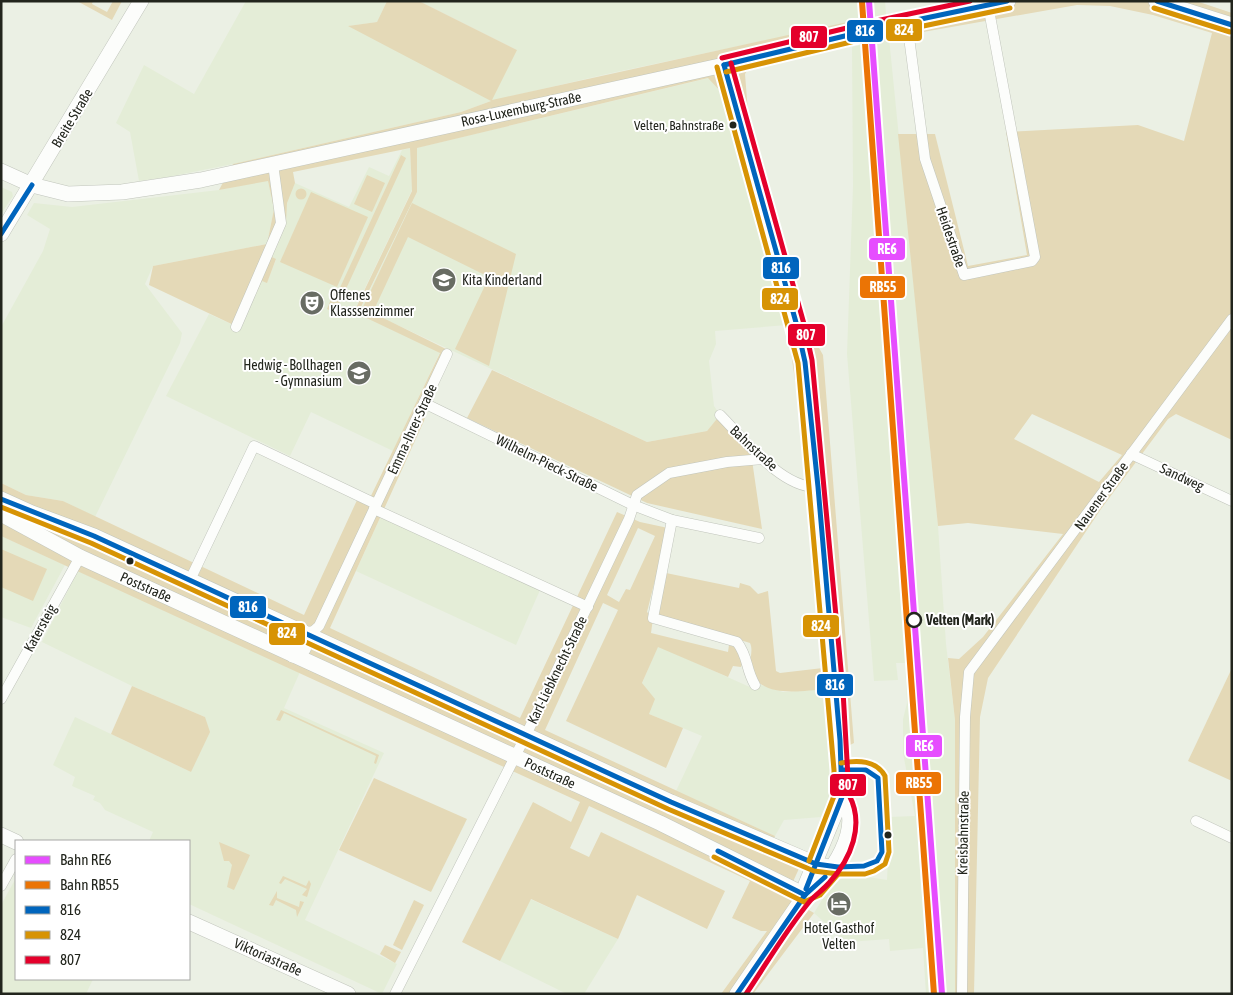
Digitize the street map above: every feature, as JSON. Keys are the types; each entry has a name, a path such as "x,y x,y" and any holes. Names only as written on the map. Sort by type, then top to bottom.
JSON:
{"street":[{"name":"Breite Straße","path":"1,234 141,1"},
{"path":"1156,1 1232,25"},
{"name":"Rosa-Luxemburg-Straße","path":"1,171 32,184 68,194 122,192 201,180 998,3"},
{"name":"Heidestraße","path":"906,22 925,159 964,275 1032,261 1035,257 998,3"},
{"path":"724,65 797,326 805,362 818,487 840,740 842,797 816,864 806,884 806,895"},
{"path":"236,327 281,223 273,164"},
{"name":"Nauener Straße","path":"969,672 1232,319"},
{"name":"Emma-Ihrer-Straße","path":"306,633 319,626 447,354"},
{"name":"Wilhelm-Pieck-Straße","path":"424,403 632,505 672,520 759,538"},
{"name":"Bahnstraße","path":"720,415 772,467 802,486 818,487"},
{"name":"Poststraße","path":"190,580 254,446 375,506"},
{"name":"Sandweg","path":"1131,454 1232,501"},
{"path":"632,505 637,495 669,474 727,462 763,459"},
{"name":"Poststraße","path":"1,499 32,513 91,534 671,802 816,864"},
{"name":"Karl-Liebknecht-Straße","path":"396,994 527,734 629,519 632,505"},
{"path":"375,506 588,607"},
{"name":"Poststraße","path":"1,514 80,557 660,823 806,895"},
{"path":"672,520 653,618 737,642 746,654 747,672 755,685"},
{"path":"80,557 88,557 94,550 97,542 91,534"},
{"name":"Katersteig","path":"1,699 80,557"},
{"path":"294,654 290,643 297,633 306,633"},
{"name":"Kreisbahnstraße","path":"962,994 965,727 969,672"},
{"path":"737,994 806,895 815,889 833,868 848,835 849,812 847,803 842,797"},
{"path":"1196,821 1232,838"},
{"path":"1,835 15,842"},
{"path":"1,886 15,861"},
{"path":"816,864 833,868"},
{"name":"Viktoriastraße","path":"190,922 348,994"}],"shaded area":[{"path":"77,1 93,1 92,4 107,12 113,1 122,1 112,20"},
{"path":"246,1 387,1 377,22 349,26 517,50 419,1 885,1 886,15 607,74 491,101 461,112 233,164 139,181 130,132 116,123 144,65 194,94"},
{"path":"387,1 419,1 517,50 492,100 852,21 953,1 1196,1 1232,13 1232,440 1176,414 1168,419 1101,509 988,678 980,717 974,994 955,994 955,720 948,658 959,659 983,637 1063,534 968,523 938,526 898,134 935,134 968,266 1027,255 1006,132 1138,125 1184,141 1212,33 1153,15 1110,6 1077,5 889,38 748,69 745,74 748,112 811,334 823,355 854,743 850,745 847,754 831,755 812,498 787,325 722,93 708,78 417,148 417,192 361,307 452,352 430,398 424,421 330,628 520,718 617,512 640,522 668,528 647,612 653,618 651,633 728,652 729,645 735,647 743,661 741,667 733,666 728,677 658,647 642,683 655,699 649,714 683,728 666,768 566,721 618,610 603,603 545,730 775,836 773,840 800,852 807,851 786,897 814,913 753,994 721,994 767,931 761,931 732,918 750,881 589,806 570,848 589,857 601,832 725,891 707,929 637,895 618,939 531,899 500,961 462,942 533,802 571,822 580,802 1,536 1,483 26,495 63,501 304,615 358,498 368,502 440,353 354,312 412,191 410,148 293,172 295,183 287,203 286,222 272,257 276,259 267,283 262,281 240,328 149,285 153,266 267,244 274,209 268,181 219,190 233,164 461,112 491,101 348,26 377,22","holes":["1032,414 1122,455 1099,482 1014,439","638,528 655,536 630,590 626,589 619,602 607,595"]},
{"path":"889,38 938,526 946,644 955,720 955,994 926,994 923,948 890,951 889,939 847,942 814,913 831,885 849,874 887,880 886,821 889,817 915,816 903,753 903,719 907,703 905,663 896,663 898,680 874,681 847,354 853,186 852,47"},
{"path":"709,78 722,93 787,325 715,331 716,344 709,361 714,406 720,415 707,431 647,442 361,308 417,192 416,148"},
{"path":"410,148 412,190 354,311 440,352 393,451 311,412 290,456 166,396 209,314 240,328 262,281 267,282 276,260 272,257 286,222 286,203 295,183 349,207 369,167 389,176 402,150"},
{"path":"401,155 406,158 335,313 327,309 335,290 338,292"},
{"path":"367,175 385,183 372,212 354,204"},
{"path":"268,180 274,209 267,244 153,266 145,284 182,333 180,343 95,517 63,501 26,495 1,483 1,327 43,251 50,229 27,215 34,203 72,207 219,190"},
{"path":"1,187 12,192 13,196 1,214"},
{"path":"301,188 307,194 301,200 295,194"},
{"path":"311,192 368,217 337,287 280,262"},
{"path":"412,203 516,254 489,366 455,349 489,277 408,237 373,312 363,307"},
{"path":"492,370 647,442 707,431 720,415 763,459 752,460 762,529 647,503 467,418"},
{"path":"381,516 540,590 516,645 356,571"},
{"path":"1,536 65,565 31,628 1,617"},
{"path":"1,549 47,569 33,601 1,587"},
{"path":"78,571 300,672 284,708 384,753 305,920 397,964 382,994 190,904 190,840 149,840 153,832 105,810 100,803 93,800 95,796 72,786 75,777 53,765 75,717 191,772 205,717 132,686 42,642"},
{"path":"666,573 739,588 740,583 750,586 758,594 768,591 776,671 780,673 823,668 825,689 793,692 772,689 756,679 751,670 750,643 656,614"},
{"path":"658,646 752,688 761,685 783,692 826,689 832,772 829,797 821,817 784,820 775,836 676,791 702,736 632,707"},
{"path":"1232,668 1232,781 1188,761"},
{"path":"132,686 205,717 210,732 191,772 111,734"},
{"path":"281,710 379,755 376,764 374,763 376,756 284,713 280,721 276,720"},
{"path":"374,778 467,819 431,892 339,850"},
{"path":"219,842 250,855 234,890 227,887 232,865 229,861 224,861"},
{"path":"283,876 306,886 309,880 311,884 307,897 302,895 307,889 285,879 281,884 279,883"},
{"path":"15,880 15,980 93,980 86,994 1,994 1,905"},
{"path":"277,891 277,898 299,907 300,901 304,902 297,917 296,910 276,900 273,906 269,905"},
{"path":"530,899 618,939 584,994 567,994 500,961"},
{"path":"414,900 424,905 402,950 393,945"},
{"path":"385,945 401,952 395,963 380,954"}],"rail line":[{"name":"RE6","path":"869,1 942,994"},
{"name":"RB55","path":"862,2 934,994"}],"transit line":[{"name":"807","path":"722,58 876,21 970,1"},
{"name":"816","path":"724,65 878,28 1007,1"},
{"name":"816","path":"1157,1 1232,25"},
{"name":"824","path":"726,72 880,35 1010,8"},
{"name":"824","path":"1154,8 1230,32"},
{"name":"807","path":"731,63 804,324 812,360 843,691 849,795 854,806 856,818 856,830 844,863 837,874 801,912 746,994"},
{"name":"816","path":"724,65 797,326 805,362 818,487 840,740 842,797 806,889"},
{"name":"824","path":"717,67 798,363 834,770 834,796 809,861"},
{"name":"816","path":"1,234 32,185"},
{"name":"816","path":"1,499 94,536 671,802 816,864 838,867 864,866 877,861 882,852 878,778 866,770 842,770"},
{"name":"824","path":"1,507 91,543 668,809 814,871 838,874 865,874 885,864 889,852 885,776 877,767 866,762 841,763"},
{"name":"816","path":"718,851 805,895"},
{"name":"824","path":"714,857 804,902 820,895 839,873"},
{"name":"816","path":"737,994 805,895 825,877"}],"place":[{"name":"Velten, Bahnstraße","path":"733,125"},
{"name":"Kita Kinderland","path":"444,280"},
{"name":"Offenes Klasssenzimmer","path":"312,303"},
{"name":"Hedwig - Bollhagen - Gymnasium","path":"359,373"},
{"name":"Velten (Mark)","path":"914,620"},
{"name":"Hotel Gasthof Velten","path":"839,904"}]}
